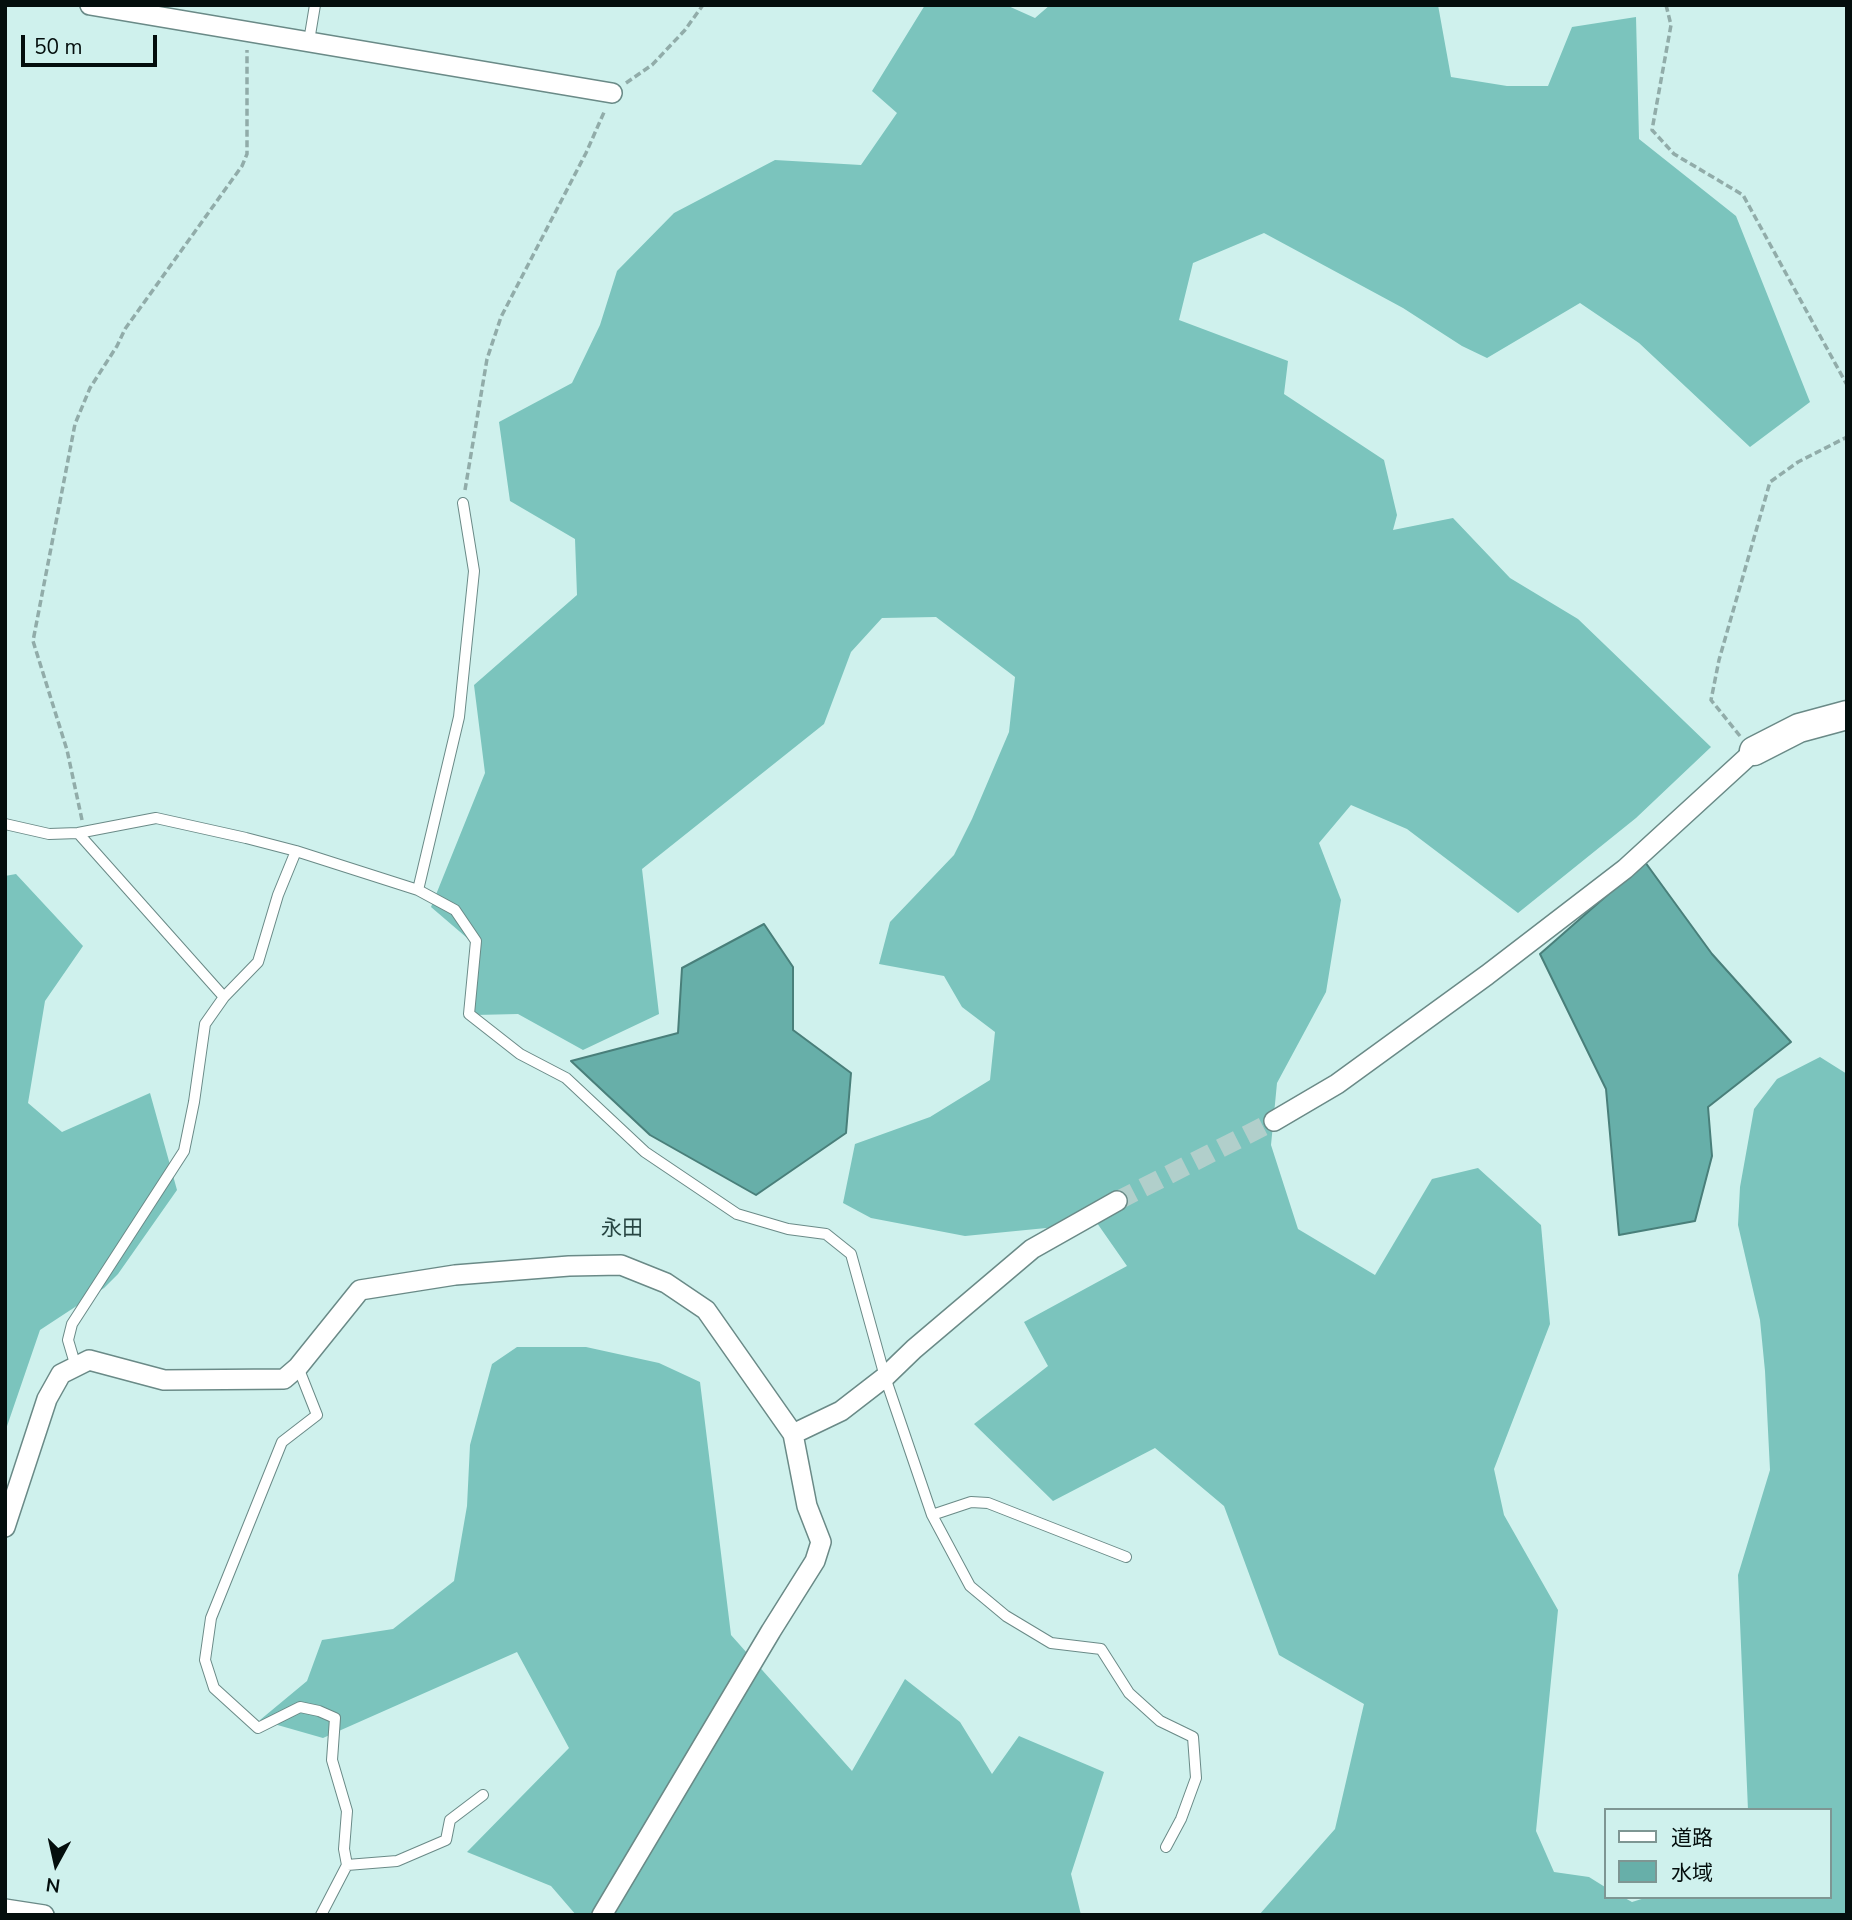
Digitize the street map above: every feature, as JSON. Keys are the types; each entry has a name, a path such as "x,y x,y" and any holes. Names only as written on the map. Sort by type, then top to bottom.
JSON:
{"street":[{"path":"90,5 612,93"},
{"path":"1274,1121 1348,1076 1487,975 1625,869 1754,751 1799,728 1847,715"},
{"path":"793,1434 841,1411 1032,1249 1117,1201"},
{"path":"5,1527 47,1399 61,1374 89,1360 164,1380 284,1379 298,1367 360,1290 455,1275 569,1266 621,1265 666,1283 706,1310 793,1434 807,1506 821,1542 815,1561 601,1915"},
{"path":"5,1909 44,1915"}],"lane":[{"path":"309,41 315,5"},
{"path":"418,890 459,717 474,571 463,503"},
{"path":"5,824 49,834 78,833 156,818 296,851 418,890 455,910 476,941 469,1014 520,1054 566,1078 645,1152 737,1214 788,1229 827,1234 851,1254 884,1377 932,1515 970,1586 1006,1616 1051,1643 1101,1648 1129,1693 1160,1721 1193,1737 1196,1778 1181,1819 1166,1847"},
{"path":"78,833 224,997"},
{"path":"76,1367 68,1340 72,1324 184,1151 205,1024 224,997 258,962 278,895 296,851"},
{"path":"298,1367 317,1415 282,1441 211,1618 205,1660 214,1688 258,1728 300,1707 335,1718 332,1760 347,1811 344,1849 347,1866 321,1915"},
{"path":"932,1515 971,1502 988,1503 1126,1557"},
{"path":"347,1866 397,1861 446,1840 450,1820 483,1795"}],"path":[{"path":"463,503 487,359 501,317 586,153 612,93 652,65 685,30 702,5"},
{"path":"1666,5 1671,25 1652,130 1674,154 1742,195 1847,385"},
{"path":"78,833 83,817 67,750 33,641 75,424 90,388 125,329 242,166 247,154 247,30"},
{"path":"1754,751 1711,700 1719,660 1770,482 1798,462 1847,437"}],"shaded area":[{"path":"925,5 1006,5 1035,18 1050,5 1438,5 1451,77 1507,86 1548,86 1572,27 1636,17 1639,139 1736,216 1810,402 1750,447 1639,343 1580,303 1487,358 1462,346 1403,308 1264,233 1193,263 1179,320 1288,361 1284,394 1384,460 1397,515 1393,530 1453,518 1510,578 1578,619 1711,747 1636,818 1518,913 1407,829 1351,805 1319,843 1341,900 1326,992 1277,1083 1271,1145 1298,1229 1375,1275 1432,1179 1478,1168 1541,1225 1550,1324 1494,1469 1504,1515 1558,1610 1536,1831 1554,1872 1589,1877 1604,1886 1604,1899 1627,1899 1632,1902 1642,1899 1831,1899 1831,1808 1748,1808 1738,1575 1770,1470 1760,1320 1738,1225 1740,1187 1754,1109 1777,1079 1820,1057 1847,1074 1847,1915 1259,1915 1335,1829 1364,1704 1279,1655 1224,1506 1155,1448 1053,1501 974,1424 1048,1366 1024,1322 1127,1266 1097,1223 965,1236 871,1218 843,1203 855,1144 930,1117 990,1080 995,1032 962,1007 944,976 879,964 890,922 954,855 1009,732 1015,677 936,617 882,618 851,652 824,724 642,869 659,1014 583,1050 518,1014 475,1015 473,943 431,907 485,773 474,685 577,595 575,539 510,501 499,422 572,383 600,325 617,271 674,213 775,160 861,165 897,113 872,91"},
{"path":"16,874 83,946 45,1001 28,1103 62,1132 150,1093 177,1190 118,1274 104,1288 40,1330 5,1432 5,876"},
{"path":"517,1347 586,1347 659,1363 700,1382 731,1635 852,1771 905,1679 960,1722 992,1774 1019,1736 1104,1772 1071,1874 1081,1915 576,1915 551,1886 467,1852 569,1748 517,1652 323,1738 260,1720 307,1681 322,1640 393,1629 454,1581 467,1506 470,1445 492,1364"}],"water":[{"path":"1645,862 1712,954 1791,1042 1708,1107 1712,1156 1695,1221 1619,1235 1606,1089 1540,954"},
{"path":"764,924 793,967 793,1030 851,1073 846,1133 756,1195 650,1135 571,1061 678,1033 682,968"}],"tunnel":[{"path":"1117,1201 1274,1121"}],"district":[{"name":"永田","path":"622,1230"}]}
